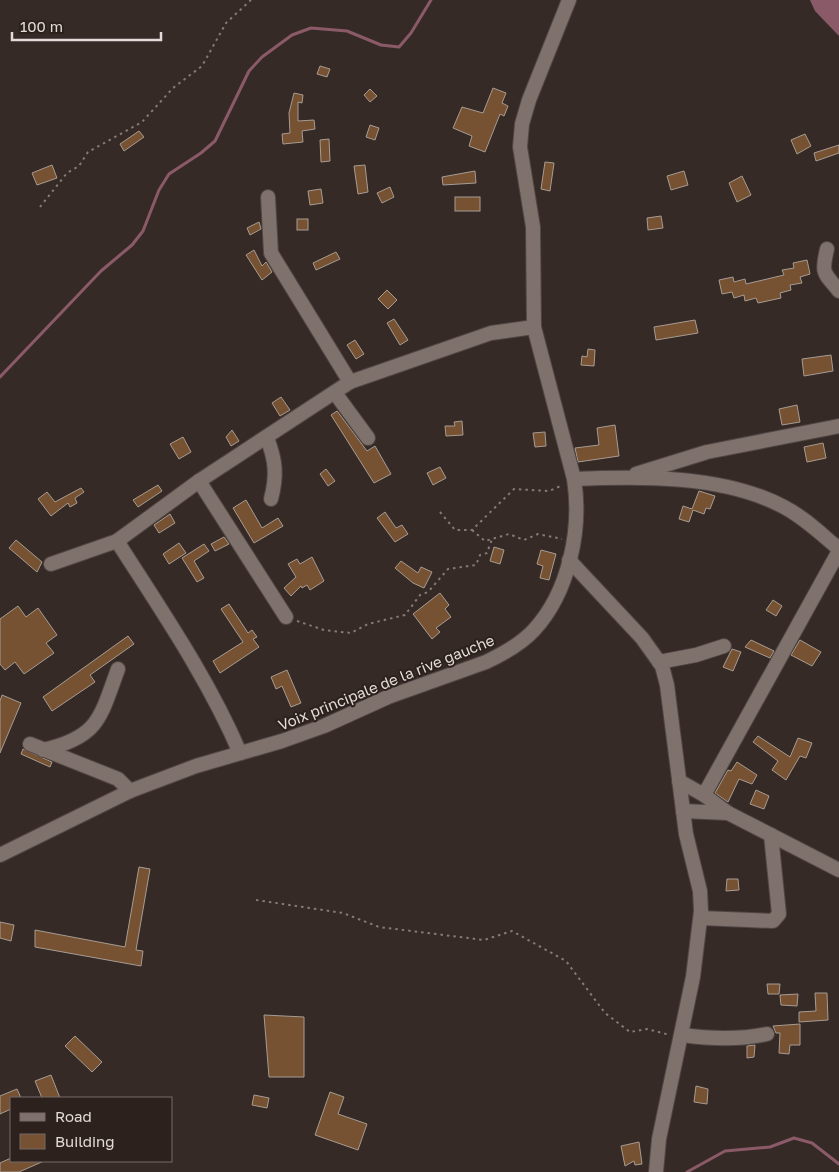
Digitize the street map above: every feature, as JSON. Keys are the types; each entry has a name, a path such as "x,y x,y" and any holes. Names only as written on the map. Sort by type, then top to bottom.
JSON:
{"street":[{"name":"Voix principale de la rive gauche","path":"0,855 130,791 196,766 324,726 388,698 486,662 502,654 533,631 553,605 569,560 578,503 574,478 534,327 533,227 522,163 521,132 529,100 569,0"},
{"path":"268,197 271,254 350,382"},
{"path":"827,249 824,264 825,276 839,291"},
{"path":"51,564 117,541 199,481 350,382 490,333 534,327"},
{"path":"335,393 368,438"},
{"path":"631,476 707,452 839,426"},
{"path":"267,438 275,459 276,480 271,499"},
{"path":"574,478 631,476 724,486 749,492 798,516 839,550 704,795"},
{"path":"199,481 286,617"},
{"path":"117,541 225,717 240,753"},
{"path":"569,560 642,638 659,662 667,685 686,834 700,890 701,918 693,977 659,1139 656,1172"},
{"path":"659,662 696,655 724,646"},
{"path":"118,669 99,720 83,735 62,745 36,747 118,780 130,791"},
{"path":"679,781 704,795 728,813 839,870"},
{"path":"683,811 728,813"},
{"path":"701,918 772,921 777,918 780,914 771,835"},
{"path":"682,1035 713,1039 742,1039 767,1034"}],"path":[{"path":"40,207 67,173 78,166 88,152 142,122 173,88 202,66 226,23 251,0"},
{"path":"472,530 514,489 520,491 549,491 574,478"},
{"path":"440,512 455,530 472,530 485,541 509,534 524,540 538,534 562,539 569,560"},
{"path":"286,617 324,630 351,633 368,624 405,615 420,595 428,592 448,569 476,565 480,555 487,553 492,539"},
{"path":"256,900 344,913 379,927 484,940 512,931 566,961 605,1013 630,1032 647,1029 674,1037 682,1035"}],"shaded area":[{"path":"810,0 839,0 839,36 815,11"}],"building":[{"path":"320,66 330,69 327,77 317,74"},
{"path":"493,88 506,93 502,103 508,106 504,116 500,114 485,152 469,146 472,136 453,128 462,107 483,113"},
{"path":"370,89 377,96 370,102 364,95"},
{"path":"294,93 303,95 302,103 298,102 298,121 314,120 315,129 302,131 303,142 283,144 282,134 290,133 289,113"},
{"path":"370,125 379,128 375,140 366,137"},
{"path":"139,131 144,137 124,151 120,144"},
{"path":"805,134 811,146 797,154 791,140"},
{"path":"329,139 330,161 321,162 320,140"},
{"path":"839,145 839,153 816,161 814,153"},
{"path":"545,162 554,163 550,191 541,189"},
{"path":"52,165 57,178 37,185 32,173"},
{"path":"365,165 368,192 358,194 354,166"},
{"path":"475,171 476,183 443,185 442,177"},
{"path":"684,171 688,185 671,190 667,176"},
{"path":"742,176 751,195 737,202 729,183"},
{"path":"390,187 394,197 382,203 377,193"},
{"path":"321,189 323,203 310,205 308,191"},
{"path":"455,197 480,197 480,211 455,211"},
{"path":"661,216 663,228 648,230 647,218"},
{"path":"297,219 308,219 308,230 297,230"},
{"path":"259,222 261,229 250,235 247,228"},
{"path":"254,250 262,266 266,262 272,272 262,280 246,255"},
{"path":"336,252 340,259 316,270 313,263"},
{"path":"807,260 810,274 800,277 802,283 790,285 791,290 780,293 781,298 758,303 756,298 745,301 744,295 734,298 732,292 722,294 719,280 733,277 734,282 745,279 746,284 784,275 782,270 794,268 793,263"},
{"path":"387,290 397,300 388,309 378,299"},
{"path":"394,319 408,340 400,345 387,323"},
{"path":"695,320 698,333 656,340 654,327"},
{"path":"355,340 364,354 356,359 347,345"},
{"path":"588,349 595,350 594,366 581,365 582,356 587,357"},
{"path":"831,355 833,371 804,376 802,359"},
{"path":"281,397 290,410 280,416 272,403"},
{"path":"797,405 800,422 782,425 779,409"},
{"path":"337,411 367,451 375,446 391,474 374,483 331,415"},
{"path":"462,421 463,435 446,436 445,426 455,426 454,422"},
{"path":"615,425 619,456 578,462 575,448 599,445 597,428"},
{"path":"232,430 239,441 231,446 226,437"},
{"path":"545,432 546,446 535,447 533,433"},
{"path":"183,437 191,452 179,459 170,444"},
{"path":"823,443 826,458 807,462 804,447"},
{"path":"440,467 446,478 433,485 427,473"},
{"path":"326,469 335,481 328,486 320,474"},
{"path":"158,485 162,491 138,507 133,500"},
{"path":"81,488 84,492 75,498 77,503 70,507 68,503 51,516 38,499 47,492 55,502"},
{"path":"699,491 715,496 710,509 706,508 704,514 693,510 689,522 679,519 683,506 692,509"},
{"path":"246,500 262,528 278,518 283,526 254,543 233,508"},
{"path":"385,512 396,528 402,525 408,534 395,542 377,518"},
{"path":"170,514 175,523 159,533 154,525"},
{"path":"224,537 229,544 215,551 211,544"},
{"path":"16,540 42,562 37,572 9,548"},
{"path":"179,543 186,553 169,564 163,554"},
{"path":"204,544 209,551 194,561 204,578 197,582 182,558"},
{"path":"494,547 504,550 500,564 490,561"},
{"path":"541,550 556,554 549,580 540,578 543,566 537,564"},
{"path":"312,557 324,581 310,590 307,585 302,588 301,586 291,596 284,588 296,577 288,564 297,559 300,564"},
{"path":"401,561 418,573 421,567 432,572 424,588 413,583 395,568"},
{"path":"440,593 449,605 445,609 451,617 436,628 440,632 432,639 413,614"},
{"path":"773,600 782,606 776,616 766,610"},
{"path":"229,604 248,633 252,630 257,637 253,639 259,647 220,673 213,661 243,642 221,609"},
{"path":"18,606 26,617 38,608 57,635 46,643 54,653 24,674 15,662 5,670 0,664 0,619"},
{"path":"128,636 134,644 90,675 95,682 52,711 43,697"},
{"path":"751,640 774,651 770,658 745,647"},
{"path":"800,640 821,652 812,666 791,655"},
{"path":"732,649 741,652 733,671 723,667"},
{"path":"287,670 301,703 291,707 282,686 276,689 271,677"},
{"path":"2,695 21,703 0,753 0,701"},
{"path":"758,736 790,757 798,738 812,743 806,758 800,756 786,780 772,770 778,761 753,742"},
{"path":"23,749 52,762 50,767 21,754"},
{"path":"737,762 757,775 752,784 739,779 728,802 715,793 728,770 731,771"},
{"path":"756,790 769,796 764,809 750,804"},
{"path":"139,867 150,869 136,950 143,951 141,966 35,947 35,930 125,947"},
{"path":"727,879 738,879 739,890 726,891"},
{"path":"0,922 14,925 11,941 0,938"},
{"path":"767,984 780,984 779,994 768,994"},
{"path":"815,993 827,993 828,1020 799,1022 799,1012 816,1011"},
{"path":"798,994 797,1006 781,1005 780,995"},
{"path":"264,1015 304,1017 304,1077 269,1077"},
{"path":"800,1024 800,1045 790,1045 789,1054 779,1053 780,1033 776,1033 773,1026"},
{"path":"75,1036 102,1062 92,1072 65,1046"},
{"path":"755,1045 754,1057 747,1058 747,1046"},
{"path":"51,1075 60,1097 42,1097 35,1081"},
{"path":"696,1086 708,1089 707,1104 694,1102"},
{"path":"17,1089 21,1097 10,1097 10,1109 0,1114 0,1096"},
{"path":"330,1092 344,1097 338,1114 367,1124 358,1150 315,1135"},
{"path":"254,1095 269,1098 267,1108 252,1105"},
{"path":"639,1142 642,1164 635,1165 634,1161 625,1166 621,1146"},
{"path":"10,1158 10,1162 42,1162 19,1172 0,1172 0,1163"}],"waterway":[{"path":"0,377 101,271 132,245 143,231 159,190 169,174 201,153 215,141 249,71 262,57 292,35 311,28 347,31 381,45 399,47 411,33 431,0"},
{"path":"687,1172 725,1151 770,1147 794,1138 812,1143 839,1164"}]}
